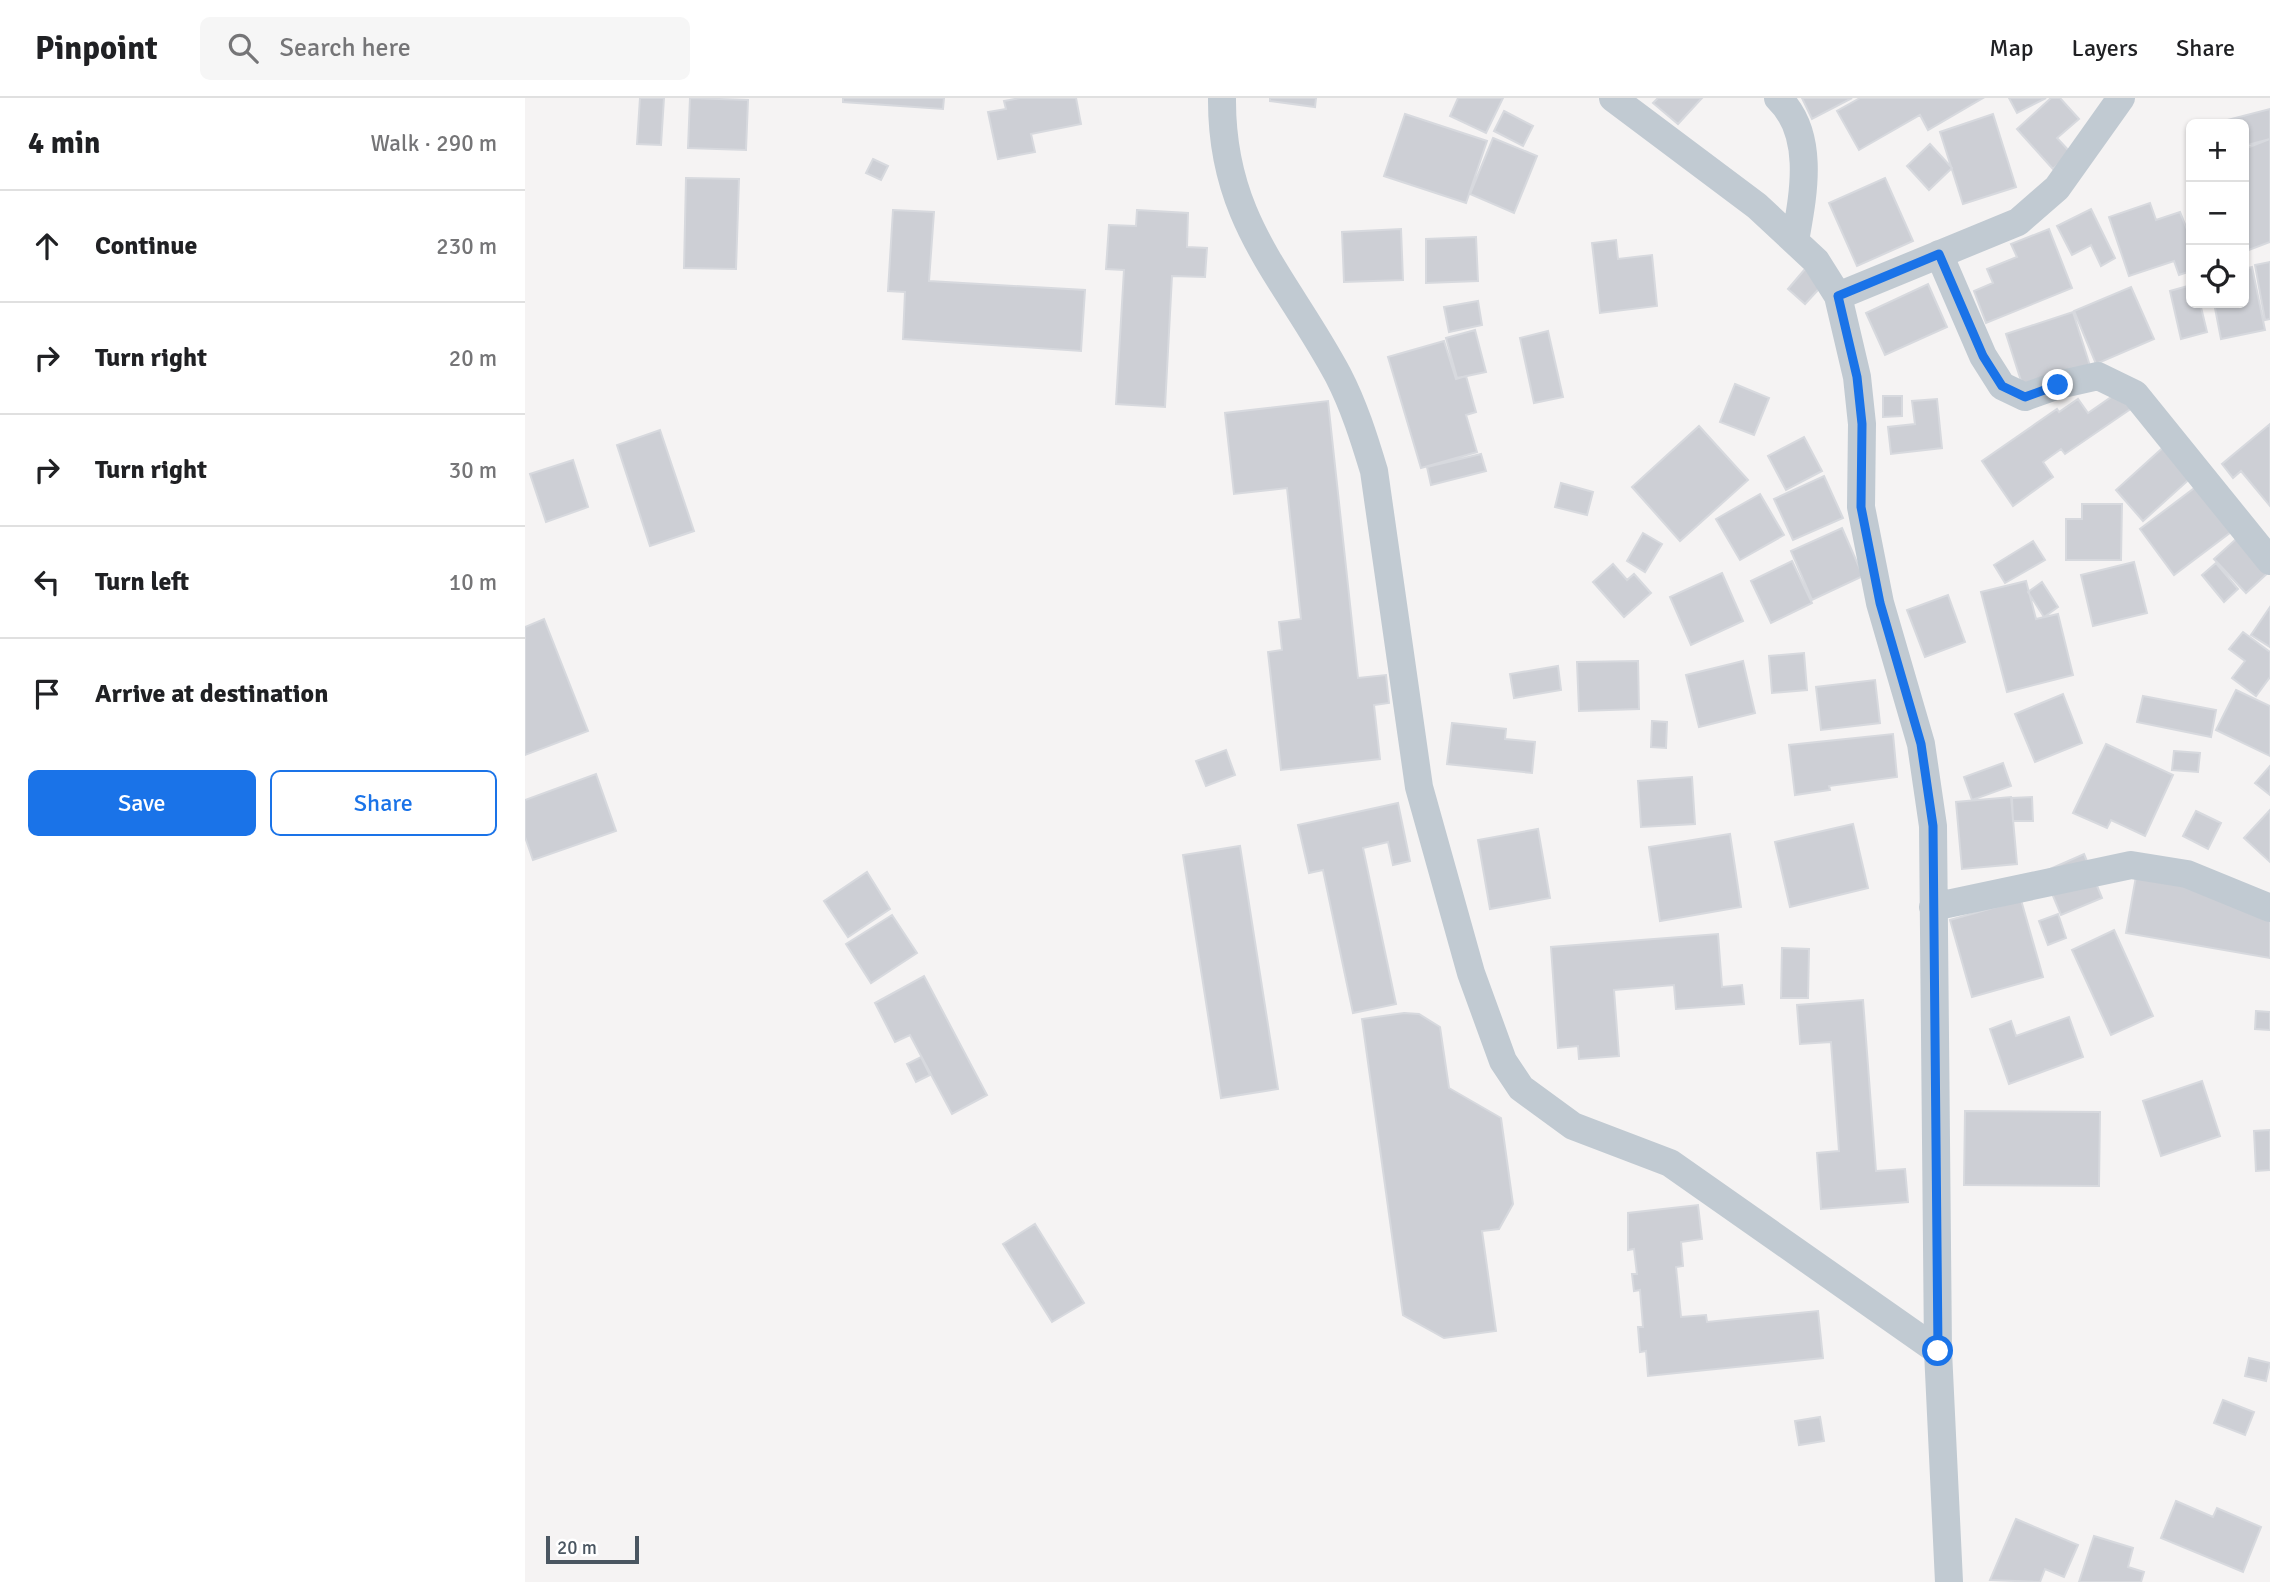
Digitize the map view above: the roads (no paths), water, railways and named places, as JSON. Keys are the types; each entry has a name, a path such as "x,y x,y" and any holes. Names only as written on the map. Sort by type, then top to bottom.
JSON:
{"street":[{"path":"1222,98 1225,152 1254,240 1338,375 1359,421 1374,471 1419,787 1471,973 1503,1061 1521,1088 1573,1126 1670,1163 1938,1351"},
{"path":"1613,98 1757,206 1816,261 1838,296 1857,377 1862,424 1861,507 1880,603 1921,744 1933,826 1938,1351 1949,1582"},
{"path":"1778,98 1802,141 1805,185 1795,241"},
{"path":"1838,296 2018,222 2057,188 2121,98"},
{"path":"1939,254 1983,356 2002,386 2025,397 2058,385 2098,376 2135,394 2270,561"},
{"path":"1933,907 2131,865 2187,874 2270,908"}]}
